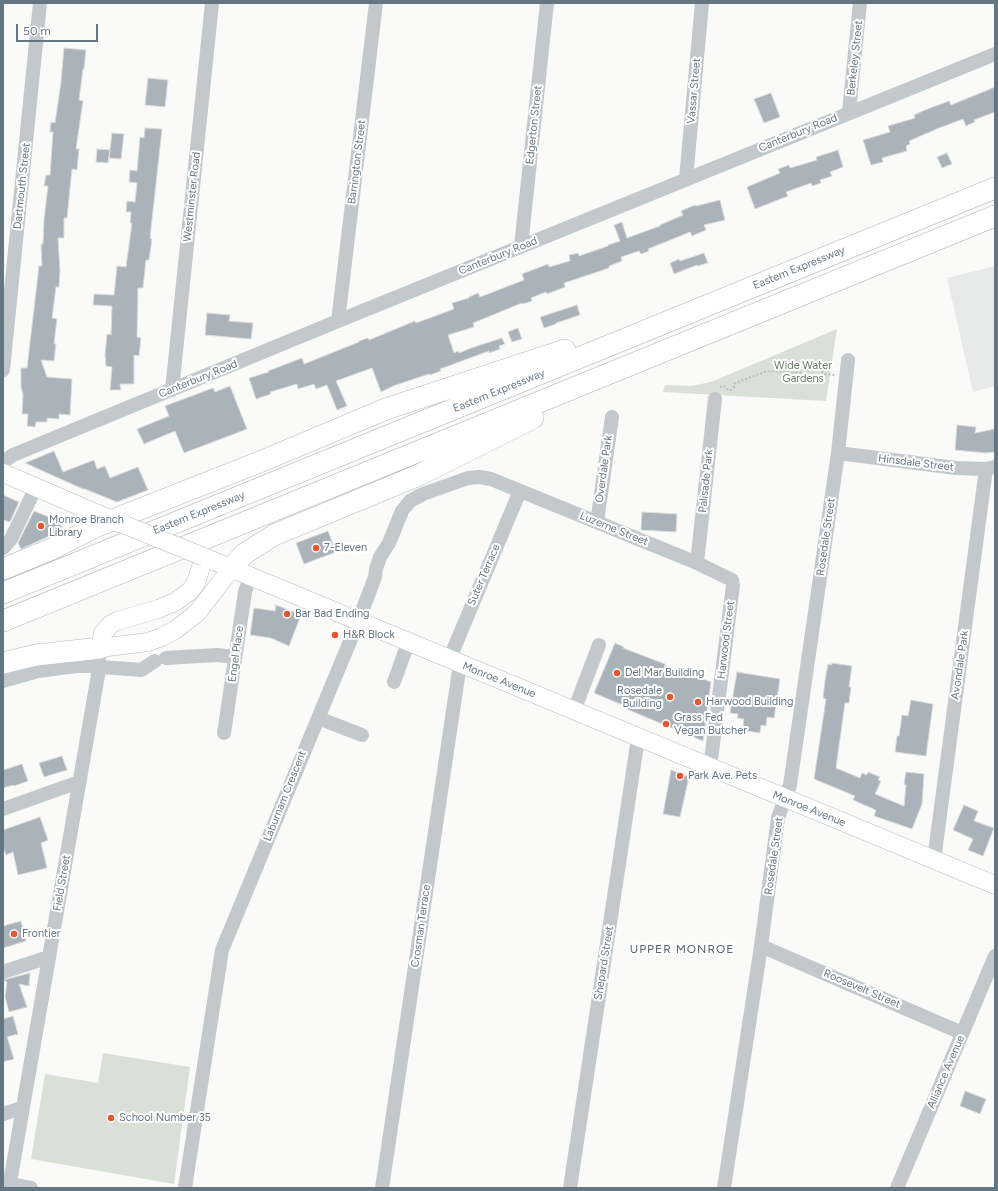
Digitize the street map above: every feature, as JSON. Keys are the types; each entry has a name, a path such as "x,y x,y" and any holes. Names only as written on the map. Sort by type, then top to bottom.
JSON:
{"highway":[{"name":"Eastern Expressway","path":"3,593 991,189"},
{"path":"3,621 995,216"},
{"path":"892,258 995,226"},
{"path":"3,569 52,549 95,527 119,523 390,407 724,299"},
{"path":"231,569 244,554 274,535 439,465 670,348"},
{"path":"3,663 46,653 100,657"}],"main road":[{"name":"Monroe Avenue","path":"3,473 119,523 995,885"},
{"path":"204,558 196,583 190,591 175,602 158,609 117,621 110,625 103,633 100,657 162,637 175,630 197,612 231,569"}],"street":[{"name":"Dartmouth Street","path":"3,370 40,3"},
{"name":"Westminster Road","path":"172,390 212,3"},
{"name":"Barrington Street","path":"338,321 376,3"},
{"name":"Edgerton Street","path":"521,246 547,3"},
{"name":"Vassar Street","path":"686,179 702,3"},
{"name":"Berkeley Street","path":"849,112 860,3"},
{"name":"Canterbury Road","path":"3,462 13,455 338,321 849,112 995,54"},
{"name":"Rosedale Street","path":"724,1188 761,946 778,818 790,785 838,453 848,360"},
{"name":"Palisade Park","path":"697,563 715,399"},
{"name":"Overdale Park","path":"597,522 612,417"},
{"name":"Hinsdale Street","path":"838,453 956,468 990,468"},
{"name":"Avondale Park","path":"934,860 990,468"},
{"name":"Laburnam Crescent","path":"185,1188 222,950 358,622 375,577 380,557 389,543 402,511 410,501 423,494 468,478 479,477 491,479"},
{"name":"Luzerne Street","path":"491,479 697,563 729,578 732,580 733,584"},
{"path":"3,548 5,548 11,539 36,487"},
{"name":"Suter Terrace","path":"455,662 520,491"},
{"name":"Engel Place","path":"224,733 245,592 250,577"},
{"name":"Harwood Street","path":"710,768 733,584"},
{"path":"394,682 408,643"},
{"path":"574,711 599,644"},
{"path":"3,681 46,669 82,666 100,657 141,670 160,659 217,655 235,657"},
{"name":"Field Street","path":"9,1186 100,657"},
{"name":"Crosman Terrace","path":"382,1188 455,662"},
{"path":"318,718 362,735"},
{"name":"Shepard Street","path":"570,1188 638,738"},
{"path":"3,809 79,782"},
{"name":"Roosevelt Street","path":"761,946 962,1033"},
{"name":"Alliance Avenue","path":"897,1188 995,956"},
{"path":"3,972 49,958"},
{"path":"3,1114 22,1108"},
{"path":"9,1186 30,1188"}],"path":[{"path":"715,399 716,388 724,386 726,389 731,390 735,383 767,371 805,373 811,369 818,369 825,374 846,376"}],"shaded area":[{"path":"995,266 995,386 973,392 947,278"}],"green space":[{"name":"Wide Water Gardens","path":"837,329 826,401 663,392 665,385 691,386 711,382"},
{"name":"School Number 35","path":"103,1053 190,1067 174,1184 31,1159 45,1074 98,1083"}],"building":[{"path":"64,48 86,50 79,100 83,101 76,149 79,149 77,170 72,169 67,218 64,218 64,238 58,238 60,271 59,287 56,287 52,318 57,319 54,344 56,344 54,361 41,360 47,377 72,379 70,415 59,414 59,419 47,418 47,422 36,422 35,427 27,426 28,414 22,414 23,394 21,387 21,368 27,368 39,266 42,266 41,244 43,244 48,186 44,186 46,175 50,175 53,132 50,132 51,122 55,123"},
{"path":"148,78 168,80 165,107 145,105"},
{"path":"995,87 995,112 974,120 975,122 966,126 963,119 939,128 909,141 910,144 906,146 907,151 882,158 883,162 871,165 863,140 890,132 888,126 915,118 914,115 925,110 949,101 951,105"},
{"path":"771,93 780,117 764,123 754,99"},
{"path":"145,128 162,129 149,260 146,260 143,288 138,288 137,337 141,338 139,356 134,355 134,384 120,384 121,390 110,390 112,367 106,366 105,355 107,334 111,335 112,306 93,305 94,294 114,295 117,266 126,267 132,223 130,223 131,212 126,212 127,201 135,202 137,183 129,182 130,170 137,171 140,137 144,138"},
{"path":"112,133 124,134 121,159 109,158"},
{"path":"97,149 110,150 108,163 96,162"},
{"path":"838,150 843,167 830,172 832,176 820,180 821,183 812,186 811,183 786,192 788,196 755,209 747,187 780,173 778,169 789,165 790,168 817,160 816,157"},
{"path":"947,153 952,164 942,168 937,157"},
{"path":"720,200 725,220 704,225 706,230 692,236 690,232 648,249 649,251 641,254 639,251 621,257 622,261 609,266 609,268 564,283 565,287 531,298 532,301 522,303 473,323 474,327 448,335 454,353 458,351 459,353 502,338 505,344 499,346 500,349 489,353 489,351 440,369 441,371 393,386 381,392 372,368 336,381 347,406 337,410 327,385 316,389 314,384 298,389 297,384 270,392 271,394 256,399 249,378 269,372 268,371 302,358 304,364 359,341 368,338 369,340 415,321 416,323 454,309 452,303 469,298 478,293 480,297 524,280 522,274 548,264 549,267 570,261 569,255 578,253 579,256 620,241 614,225 622,222 627,238 660,226 683,215 681,211 695,205"},
{"path":"704,253 708,263 697,265 674,274 670,263 679,259 680,261"},
{"path":"577,305 580,315 544,328 540,317"},
{"path":"207,313 230,315 229,321 253,323 251,339 205,335"},
{"path":"518,328 522,339 512,342 508,332"},
{"path":"230,386 247,429 184,453 175,431 144,444 137,429 169,416 165,406 213,388 215,392"},
{"path":"957,425 976,427 975,433 995,429 995,452 986,453 955,450"},
{"path":"54,451 63,472 94,460 97,469 105,466 110,478 138,467 148,490 117,502 83,489 25,463"},
{"path":"3,495 19,502 10,522 3,520"},
{"name":"Monroe Branch Library","path":"34,511 59,521 63,530 21,549 18,543"},
{"path":"642,512 677,514 676,532 641,530"},
{"name":"7-Eleven","path":"328,531 336,552 304,564 296,543"},
{"path":"276,605 301,615 289,646 271,638 250,635 254,608 275,611"},
{"path":"615,643 624,647 623,648 665,664 665,666 694,678 695,676 711,682 703,741 624,708 625,706 594,693"},
{"path":"832,663 852,666 849,687 851,687 849,703 845,703 836,768 860,778 862,773 867,775 868,772 880,777 878,780 881,781 875,794 904,806 906,785 904,784 906,772 924,774 922,804 912,829 874,816 876,810 853,800 855,796 814,779 826,699 823,698 825,680 828,664 831,665"},
{"path":"737,672 780,679 774,718 767,717 766,726 761,725 760,733 747,731 747,728 743,727 744,719 737,718 738,714 730,713"},
{"path":"911,700 933,704 926,756 895,752 902,715 908,716"},
{"path":"62,756 67,770 44,777 39,763"},
{"path":"22,764 28,781 3,788 3,770"},
{"path":"671,770 689,777 680,817 663,814"},
{"path":"964,805 978,811 974,821 994,828 983,856 968,850 973,839 953,830"},
{"path":"40,817 48,840 41,843 47,868 18,875 13,852 6,855 3,847 3,830"},
{"name":"Frontier","path":"21,921 26,941 3,948 3,926"},
{"path":"30,973 29,986 19,984 27,1007 9,1012 5,997 7,982 3,980"},
{"path":"13,1016 18,1034 7,1037 14,1059 3,1062 3,1019"},
{"path":"965,1091 986,1099 980,1114 960,1106"}],"place":[{"name":"Monroe Branch Library","path":"41,526"},
{"name":"7-Eleven","path":"316,548"},
{"name":"Bar Bad Ending","path":"287,614"},
{"name":"H&R Block","path":"335,635"},
{"name":"Del Mar Building","path":"617,673"},
{"name":"Rosedale Building","path":"670,697"},
{"name":"Harwood Building","path":"698,702"},
{"name":"Grass Fed Vegan Butcher","path":"666,724"},
{"name":"Park Ave. Pets","path":"680,776"},
{"name":"Frontier","path":"14,934"},
{"name":"School Number 35","path":"111,1118"}],"district":[{"name":"UPPER MONROE","path":"682,949"}]}
